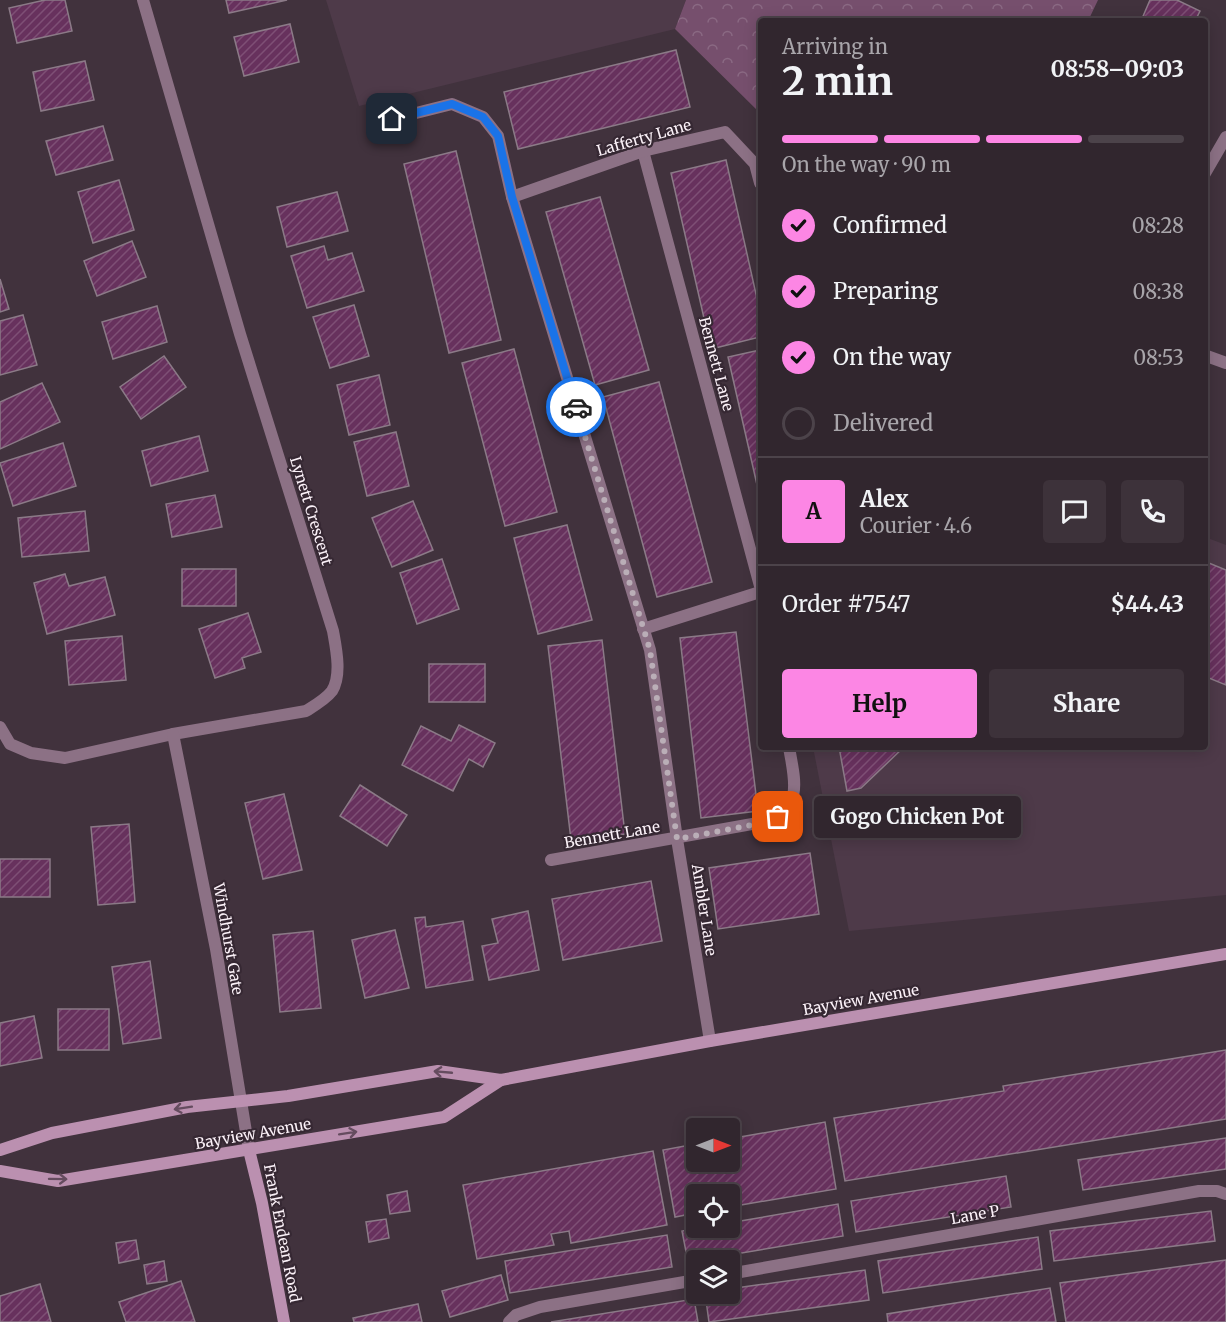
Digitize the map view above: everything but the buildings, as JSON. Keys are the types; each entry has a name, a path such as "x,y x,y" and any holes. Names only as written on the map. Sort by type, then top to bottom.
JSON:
{"main road":[{"name":"Bayview Avenue","path":"0,1150 52,1133 187,1107 288,1096 438,1071 501,1080 710,1041 1226,954"},
{"name":"Bayview Avenue","path":"0,1171 58,1181 444,1117 501,1080"},
{"name":"Frank Endean Road","path":"249,1150 262,1203 284,1322"}],"street":[{"name":"Lynett Crescent","path":"0,727 10,744 31,753 66,758 173,734 306,711 319,703 332,690 336,678 337,652 333,631 240,334 143,0"},
{"name":"Ambler Lane","path":"392,119 452,104 483,117 498,136 512,197 644,629 652,662 677,839 710,1041"},
{"name":"Lafferty Lane","path":"512,197 642,151 725,132 755,164 758,175"},
{"path":"1208,168 1226,137"},
{"name":"Bennett Lane","path":"642,151 758,579"},
{"path":"1208,356 1226,363"},
{"path":"644,629 758,593"},
{"name":"Windhurst Gate","path":"173,734 216,949 249,1150"},
{"name":"Bennett Lane","path":"551,860 769,822 783,813 792,800 795,788 789,750"},
{"name":"Lane P","path":"740,1272 1199,1191 1217,1191 1226,1194"},
{"path":"509,1322 516,1315 540,1308 686,1282"}],"shaded area":[{"path":"326,0 686,0 675,29 359,106"},
{"path":"1208,538 1226,545 1226,895 849,931 814,750 1208,750"}],"green space":[{"path":"686,0 1098,0 1089,18 758,18 758,111 675,29"}],"way so far":[{"path":"576,407 650,650 677,839 769,822 778,817"}],"place":[{"name":"Gogo Chicken Pot","path":"778,817"}],"route":[{"path":"392,119 452,104 483,117 498,136 512,197 576,407"}]}
